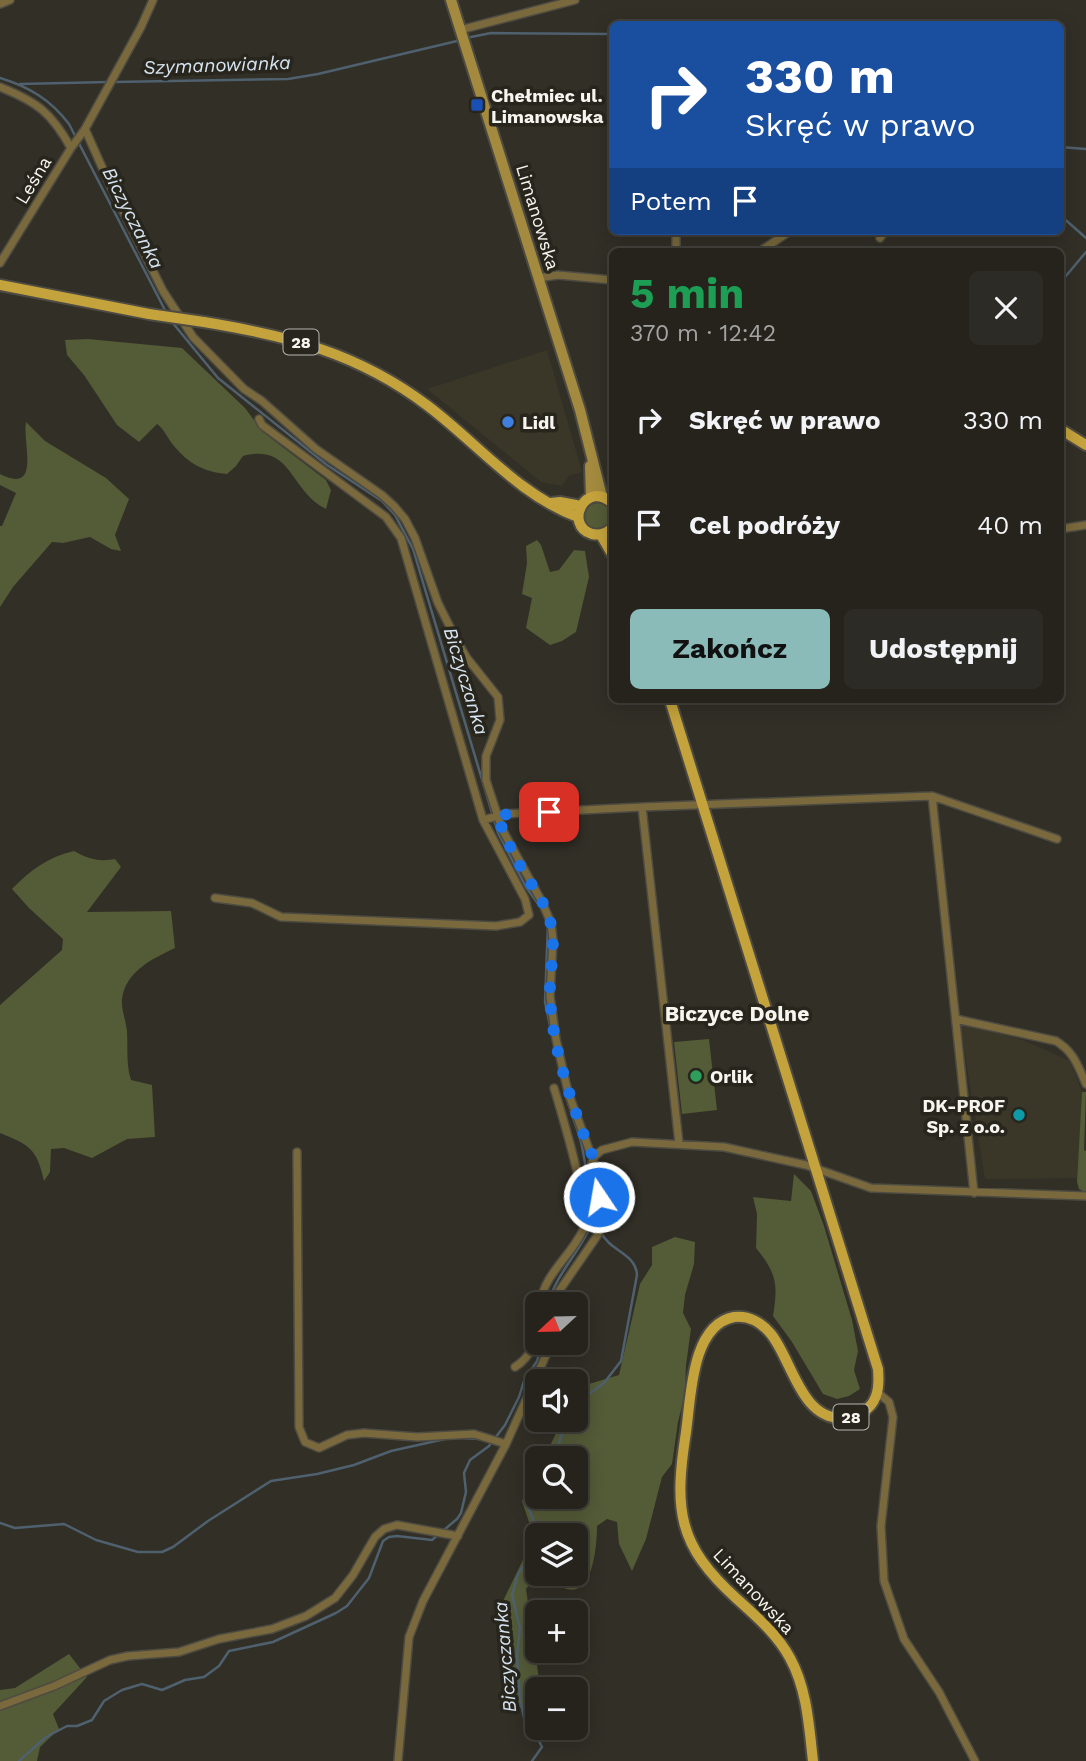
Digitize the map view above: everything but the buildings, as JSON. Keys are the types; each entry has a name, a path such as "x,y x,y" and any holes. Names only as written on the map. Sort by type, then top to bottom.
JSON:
{"main road":[{"name":"Limanowska","path":"451,0 606,500"},
{"name":"28","path":"3,286 284,337 313,345 392,382 427,405 521,484 551,503 561,502 580,511"},
{"path":"1064,431 1086,445"},
{"path":"606,500 580,511 581,525 587,532 609,531"},
{"name":"28","path":"671,703 874,1354 878,1375 877,1392"},
{"name":"Limanowska","path":"813,1761 804,1695 789,1656 771,1632 708,1572 685,1531 679,1500 680,1485 697,1361 704,1340 711,1330 721,1322 738,1317 754,1320 769,1332 781,1348 807,1397 822,1413 842,1418 858,1415 871,1405 877,1392"}],"street":[{"path":"0,4 10,0"},
{"name":"Leśna","path":"0,263 83,131 153,0"},
{"path":"460,30 575,0"},
{"path":"0,87 41,106 52,117 71,148"},
{"path":"83,131 163,291 193,337 244,389 262,401 316,449 382,495 405,519 452,632 467,658 498,697 500,720 486,756 486,780 497,815 551,923 553,940 550,996 556,1039 585,1155 585,1227 558,1265 545,1292"},
{"path":"765,248 784,235"},
{"path":"538,278 558,275 609,280"},
{"path":"215,898 252,903 281,917 496,926 520,922 529,915 525,899 483,820 401,538 386,517 262,425 260,419"},
{"path":"1064,528 1086,525"},
{"path":"483,820 497,815 642,807 932,796 1057,839"},
{"path":"932,796 974,1193"},
{"path":"642,807 679,1143"},
{"path":"956,1019 1055,1041 1067,1048 1074,1057 1086,1084"},
{"path":"554,1088 585,1155 592,1162 605,1218 599,1233 561,1292"},
{"path":"585,1155 632,1142 679,1143 724,1147 816,1168 865,1187 1086,1196"},
{"path":"297,1152 299,1427 305,1443 319,1448 347,1435 363,1433 417,1437 474,1434 506,1444"},
{"path":"515,1367 528,1355"},
{"path":"398,1761 409,1637 424,1601 506,1444 546,1355"},
{"path":"877,1392 889,1402 893,1417 881,1526 884,1581 904,1639 939,1692 975,1761"},
{"path":"0,1706 54,1686 110,1660 180,1652 219,1639 251,1634 290,1623 335,1598 353,1575 375,1537 384,1529 397,1525 458,1536"}],"shaded area":[{"path":"547,350 582,472 569,476 562,486 541,482 427,389"},
{"path":"960,1023 1023,1040 1070,1061 1082,1092 1078,1178 985,1179"}],"green space":[{"path":"88,339 182,348 245,408 263,432 326,480 331,490 326,509 314,501 281,462 272,456 243,456 227,474 204,469 185,458 157,424 139,442 117,425 84,375 67,355 65,340"},
{"path":"26,422 45,441 106,478 129,499 115,535 121,551 111,549 90,537 63,543 52,542 13,587 0,607 0,526 16,493 0,485 0,474 13,479 21,478 26,472"},
{"path":"598,503 607,507 607,525 598,529 589,525 585,516 589,507"},
{"path":"537,540 550,572 559,570 574,550 585,551 589,577 576,632 550,645 526,628 532,598 522,594 527,563 526,546"},
{"path":"74,851 94,859 115,859 121,867 87,912 171,911 175,948 134,973 124,989 122,999 129,1074 131,1080 152,1085 155,1137 127,1139 92,1158 64,1148 51,1149 50,1172 44,1181 31,1150 19,1141 0,1133 0,1005 62,950 63,939 12,889 40,865"},
{"name":"Orlik","path":"709,1039 717,1110 682,1114 674,1042"},
{"path":"1082,1092 1086,1092 1086,1193 1079,1189 1077,1182"},
{"path":"794,1174 811,1191 824,1226 852,1320 858,1351 854,1370 860,1389 837,1399 823,1394 773,1316 774,1280 768,1265 756,1248 757,1214 753,1197 791,1201"},
{"path":"675,1237 695,1242 694,1264 683,1313 691,1329 685,1394 672,1464 662,1477 646,1539 632,1571 619,1544 617,1522 607,1519 597,1526 594,1560 588,1577 588,1523 529,1523 522,1501 525,1495 525,1509 588,1509 588,1446 550,1446 557,1432 588,1432 588,1384 619,1375 640,1284 652,1265 652,1247"},
{"path":"525,1556 525,1586 528,1586 526,1589 528,1600 525,1600 525,1663 537,1663 539,1677 525,1677 525,1712 514,1702 511,1692 505,1645 510,1616 503,1601"},
{"path":"561,1586 581,1586 579,1588 570,1590"},
{"path":"69,1654 87,1677 53,1714 59,1729 40,1747 37,1761 0,1761 0,1690 15,1688"}],"waterway":[{"name":"Szymanowianka","path":"471,37 491,33 609,34"},
{"name":"Szymanowianka","path":"114,82 288,79 457,41"},
{"name":"Biczyczanka","path":"0,78 38,95 69,124 167,314"},
{"name":"Szymanowianka","path":"20,84 108,82"},
{"path":"1064,147 1086,149"},
{"name":"Szymanowianka","path":"1064,219 1086,238"},
{"path":"1064,278 1086,252"},
{"name":"Biczyczanka","path":"172,322 218,378 327,465 382,501 395,515 413,549 498,833 526,887 541,908"},
{"name":"Biczyczanka","path":"548,923 545,1002 552,1035"},
{"name":"Biczyczanka","path":"566,1096 581,1142 591,1199 601,1232 610,1244 632,1262 637,1275 621,1361 604,1383 588,1395"},
{"path":"552,1292 594,1218"},
{"path":"19,1761 46,1737 67,1726 77,1726 92,1720 104,1701 122,1690 142,1684 162,1690 185,1680 204,1677 219,1666 229,1651 273,1642 336,1613 347,1606 369,1578 383,1541 389,1537 432,1540 461,1513 466,1492 464,1473 470,1460 489,1446 505,1425 539,1355"},
{"name":"Biczyczanka","path":"558,1446 563,1432"},
{"path":"462,1438 480,1439"},
{"path":"0,1523 15,1528 64,1524 96,1540 138,1552 162,1552 271,1481 317,1474 354,1465 391,1451 445,1439"},
{"name":"Biczyczanka","path":"529,1509 534,1523"},
{"name":"Biczyczanka","path":"525,1564 518,1574 512,1595 520,1628 517,1656 520,1698 526,1728 542,1747 532,1761"}],"place":[{"name":"Chełmiec ul. Limanowska","path":"477,105"},
{"name":"Lidl","path":"508,422"},
{"name":"Orlik","path":"696,1076"},
{"name":"DK-PROF Sp. z o.o.","path":"1019,1115"}],"district":[{"name":"Biczyce Dolne","path":"737,1013"}],"route":[{"path":"549,812 497,815 508,842 551,923 553,940 550,996 556,1039 568,1093 590,1152 594,1156 592,1162 599,1197"}]}
